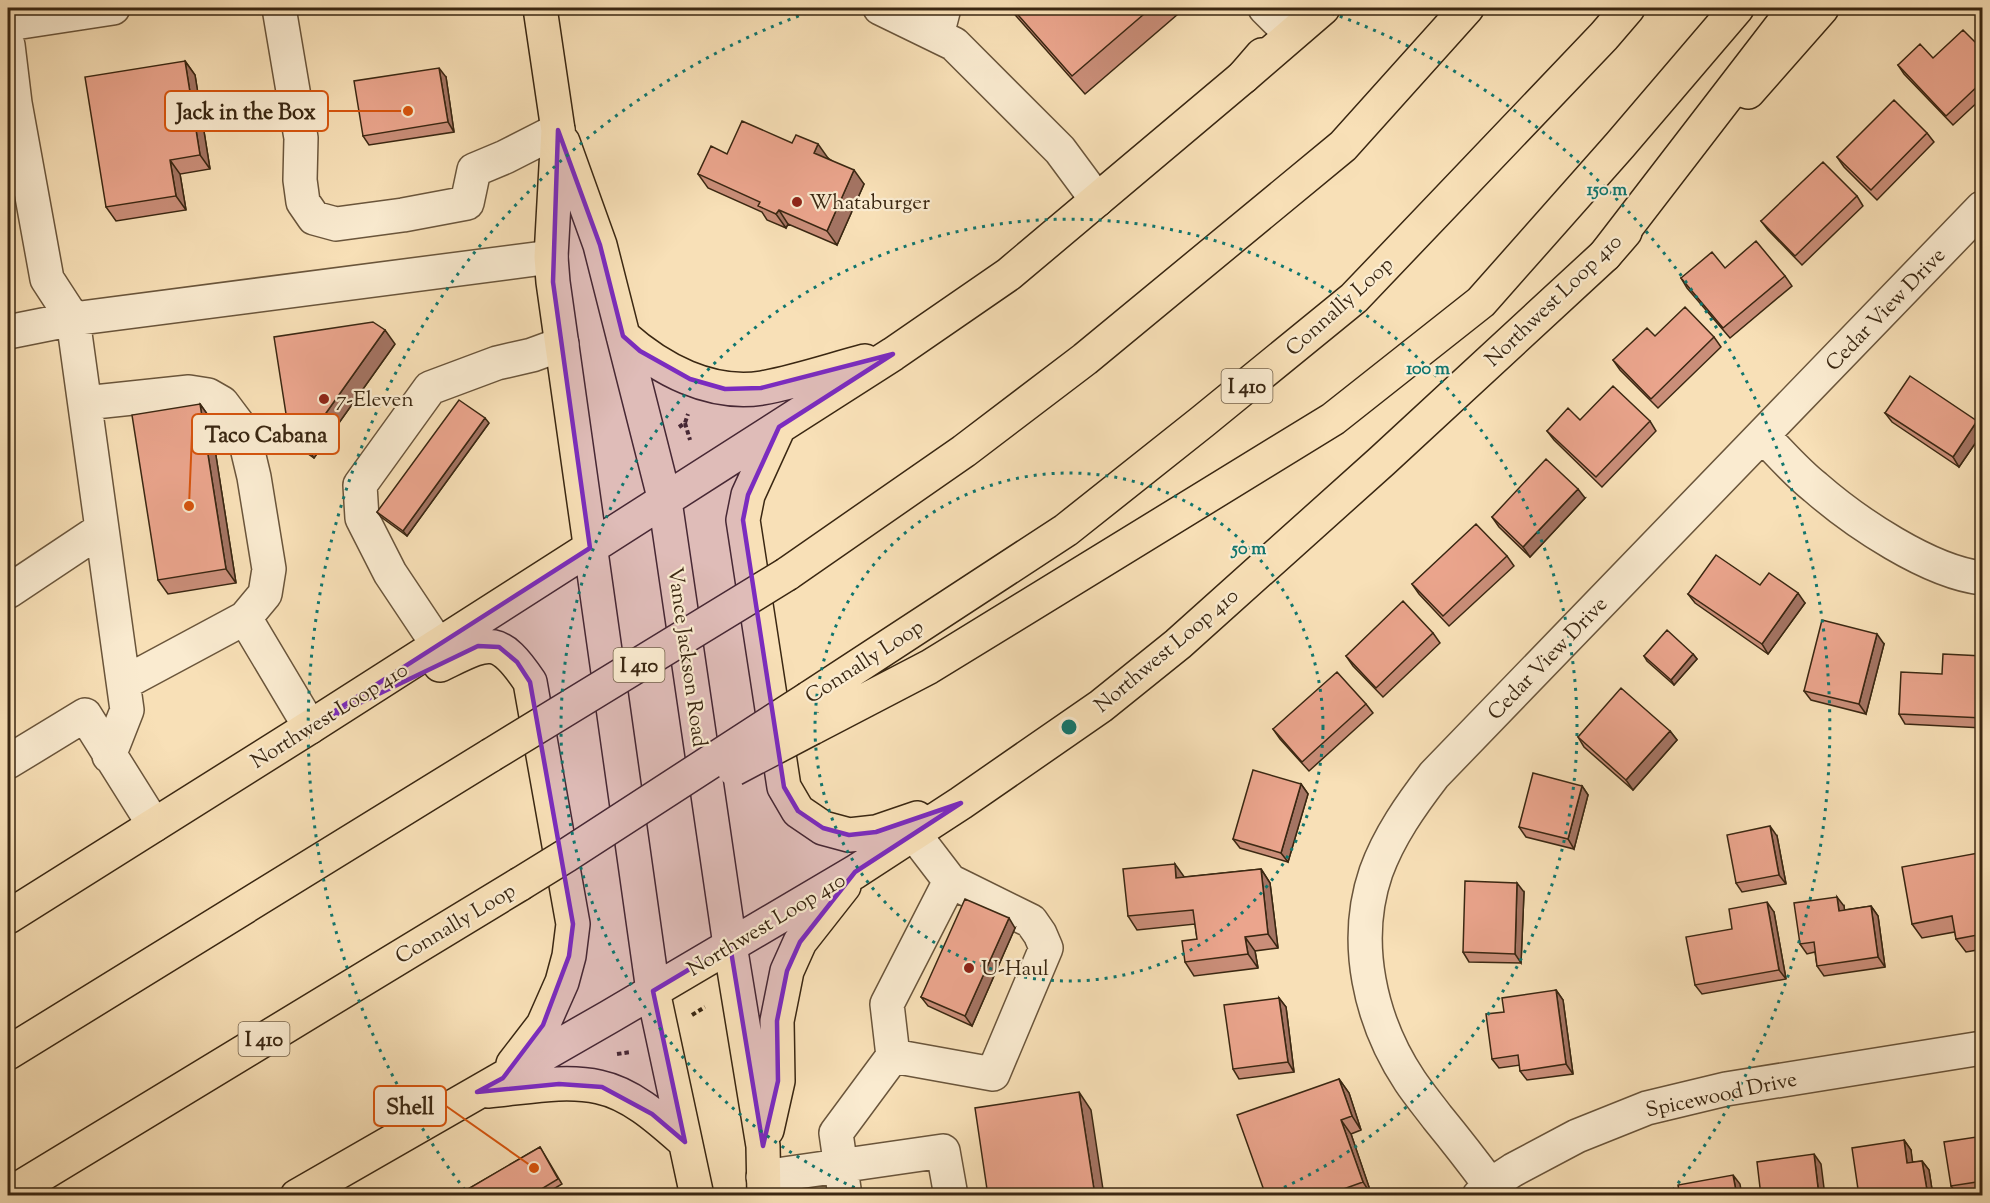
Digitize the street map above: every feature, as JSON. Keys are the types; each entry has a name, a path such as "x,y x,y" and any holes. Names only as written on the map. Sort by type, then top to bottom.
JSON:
{"main road":[{"name":"Vance Jackson Road","path":"540,8 558,130 551,256 562,344 653,991 697,1196"},
{"path":"1243,78 1323,8"},
{"name":"I 410","path":"8,1053 787,574 964,452 1076,367 1342,146 1467,8"},
{"name":"Connally Loop","path":"8,1195 567,855 811,713 1066,530 1354,298 1628,8"},
{"path":"811,713 929,667 1333,419 1481,302 1737,8"},
{"path":"1605,255 1794,8"},
{"name":"Northwest Loop 410","path":"297,1196 855,872 961,803 1101,706 1178,644 1605,255 1822,8"},
{"name":"Northwest Loop 410","path":"8,917 665,501 893,354 1009,274 1243,78 1284,14"},
{"name":"Vance Jackson Road","path":"558,130 600,245 665,501 763,1173"},
{"path":"623,336 640,351 665,367 690,379 725,389 760,388 893,354"},
{"path":"779,427 748,495 743,520 784,787 798,811 823,828 849,835 876,832 961,803"},
{"path":"310,727 478,646 499,647 517,662 530,682 573,924 567,964 543,1025 490,1085"},
{"path":"763,1173 778,1081 777,1021 787,971 800,942 855,872"},
{"path":"490,1085 586,1084 602,1087 621,1095 652,1114 685,1142"}],"street":[{"path":"8,24 69,11 112,8"},
{"path":"279,8 301,138 300,180 303,202 314,218 336,224 467,203 474,170 558,130"},
{"path":"880,8 940,21 954,44 1060,150 1096,200"},
{"path":"8,45 11,104 47,279 73,319 85,403 127,710 109,756"},
{"name":"Cedar View Drive","path":"1485,1190 1410,1082 1391,1048 1376,1012 1365,945 1367,908 1376,873 1390,841 1405,815 1434,775 1983,208"},
{"path":"8,332 73,319 551,256"},
{"path":"438,645 390,573 362,518 360,485 430,388 496,363 532,355 562,344"},
{"path":"85,403 189,392 208,395 222,403 243,431 254,477 269,569 266,594 245,618 122,668"},
{"path":"1763,436 1814,487 1865,526 1929,562 1983,578"},
{"path":"9,591 102,529"},
{"path":"245,618 310,727"},
{"path":"8,762 85,715 154,825"},
{"path":"893,1056 993,1074 1046,948 1031,921 950,881 914,834"},
{"path":"843,1181 836,1133 893,1056 887,1004 950,881"},
{"name":"Spicewood Drive","path":"1485,1190 1513,1170 1577,1136 1647,1108 1726,1089 1983,1048"},
{"path":"763,1173 843,1181 943,1152 951,1196"}],"path":[{"path":"685,423 690,440"},
{"path":"689,1017 705,1007"},
{"path":"617,1054 637,1051"}],"highlighted area":[{"path":"558,130 600,245 623,336 640,351 690,379 725,389 761,388 893,354 779,427 748,495 743,520 784,787 798,811 823,828 849,835 876,832 961,803 855,872 800,942 787,971 777,1021 778,1081 763,1146 730,945 653,991 685,1142 652,1114 602,1087 559,1084 477,1092 503,1078 543,1025 569,956 573,924 530,682 517,662 499,647 478,646 310,727 590,548 553,282"}],"building":[{"path":"1012,8 1151,8 1072,76"},
{"path":"1963,30 1983,50 1983,81 1946,116 1898,65 1920,44 1933,58"},
{"path":"185,61 200,155 170,160 176,196 106,207 85,77"},
{"path":"439,68 448,122 363,136 354,81"},
{"path":"1894,100 1927,133 1871,190 1837,157"},
{"name":"Whataburger","path":"742,121 792,143 796,135 818,144 814,153 854,170 827,231 779,210 776,214 758,206 760,202 698,174 711,146 727,154"},
{"path":"1823,162 1857,196 1795,256 1761,221"},
{"path":"1756,241 1785,276 1723,328 1681,278 1712,252 1725,268"},
{"path":"1685,307 1714,337 1651,399 1613,360 1647,328 1655,336"},
{"name":"7-Eleven","path":"373,322 385,330 304,444 289,433 274,337"},
{"path":"1910,376 1977,421 1953,457 1885,413"},
{"path":"1613,386 1650,421 1596,477 1547,431 1568,408 1580,420"},
{"name":"7-Eleven","path":"459,400 485,418 403,531 377,512"},
{"path":"200,404 226,569 158,580 132,415"},
{"path":"1546,459 1578,489 1523,547 1492,517"},
{"path":"1476,524 1507,556 1443,616 1412,584"},
{"path":"1716,555 1760,585 1769,573 1798,593 1762,644 1688,594"},
{"path":"1403,601 1433,633 1376,688 1346,656"},
{"path":"1822,620 1877,634 1859,704 1804,691"},
{"path":"1667,630 1693,654 1671,680 1644,656"},
{"path":"1943,654 1983,656 1983,718 1899,714 1901,672 1942,674"},
{"path":"1337,672 1366,704 1302,762 1273,729"},
{"path":"1621,688 1670,731 1626,780 1578,737"},
{"path":"1253,770 1301,784 1281,853 1233,839"},
{"path":"1533,773 1582,786 1568,839 1519,827"},
{"path":"1770,826 1779,875 1736,883 1727,835"},
{"path":"1978,853 1983,877 1983,934 1956,939 1952,916 1912,924 1902,867"},
{"path":"1175,864 1176,878 1261,869 1268,934 1245,937 1248,954 1185,962 1182,941 1197,939 1193,910 1128,916 1123,869"},
{"path":"1465,881 1517,883 1515,954 1463,952"},
{"path":"1837,897 1839,911 1871,906 1878,957 1817,966 1814,942 1800,944 1794,903"},
{"path":"965,899 1009,918 965,1016 921,997"},
{"path":"1767,902 1779,970 1695,985 1686,937 1732,929 1729,909"},
{"path":"1556,990 1566,1064 1520,1071 1518,1055 1492,1059 1486,1014 1504,1012 1502,998"},
{"path":"1279,998 1288,1062 1233,1069 1224,1005"},
{"path":"1339,1079 1352,1116 1341,1120 1363,1182 1324,1196 1266,1196 1237,1115"},
{"path":"1079,1092 1095,1196 988,1196 975,1108"},
{"path":"1983,1136 1983,1181 1951,1186 1944,1142"},
{"path":"1904,1140 1907,1163 1922,1161 1927,1190 1914,1192 1914,1196 1859,1196 1852,1148"},
{"path":"540,1147 558,1179 530,1196 456,1196"},
{"path":"1814,1154 1819,1196 1761,1196 1757,1162"},
{"path":"1733,1175 1737,1196 1680,1196 1678,1185"}],"place":[{"name":"Jack in the Box","path":"408,111"},
{"name":"Whataburger","path":"797,202"},
{"name":"7-Eleven","path":"324,399"},
{"name":"Taco Cabana","path":"189,506"},
{"name":"U-Haul","path":"969,968"},
{"name":"Shell","path":"534,1168"}]}
